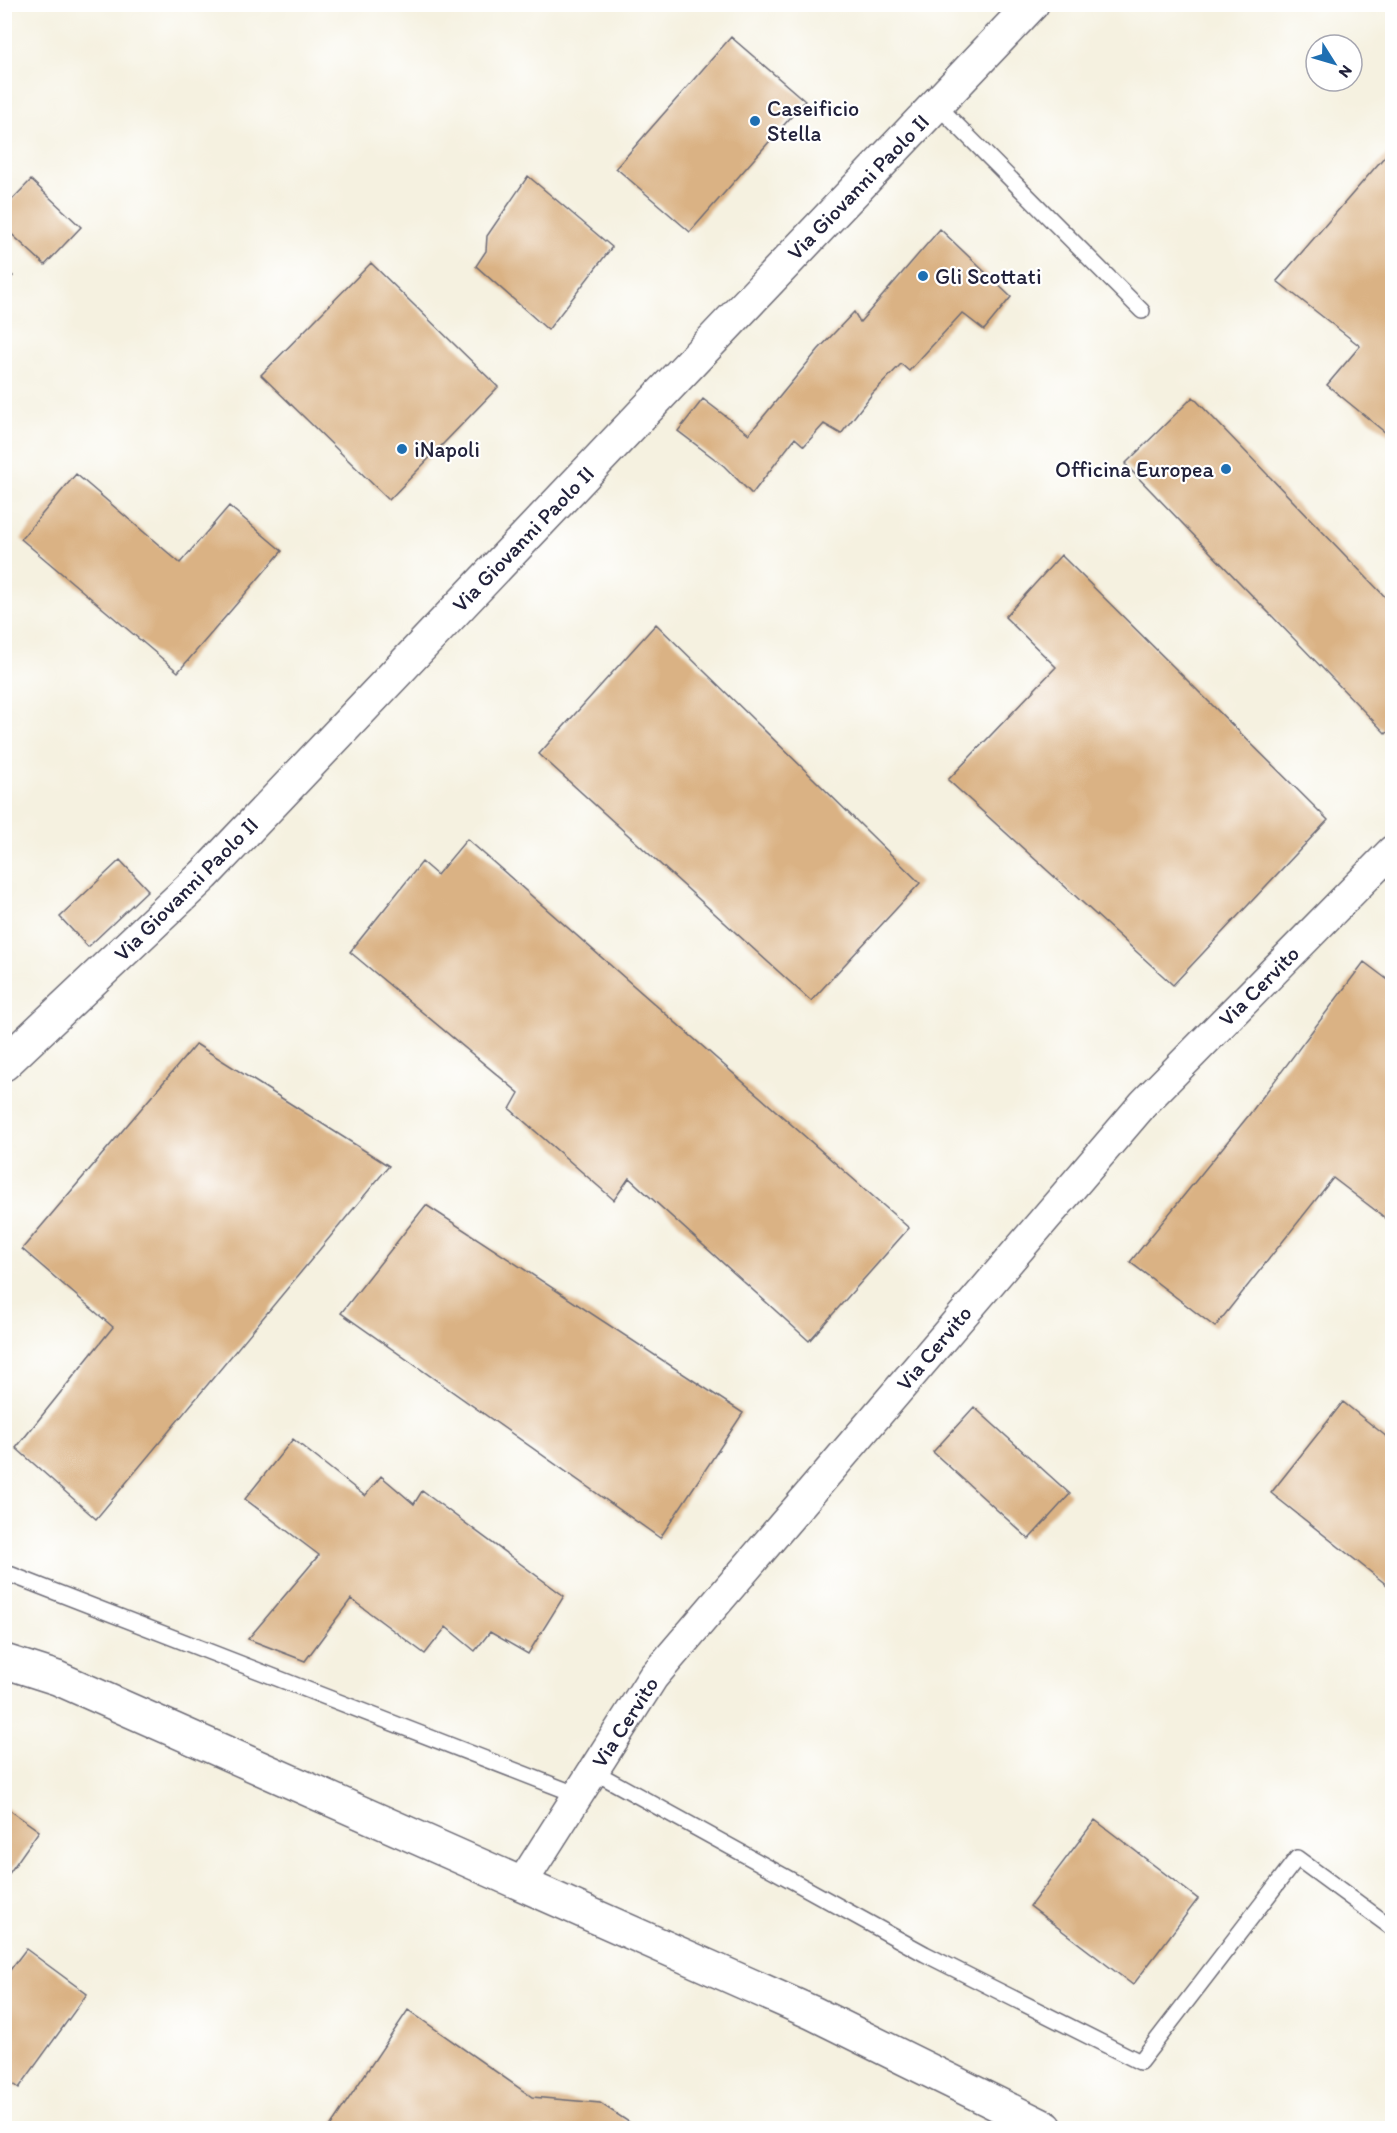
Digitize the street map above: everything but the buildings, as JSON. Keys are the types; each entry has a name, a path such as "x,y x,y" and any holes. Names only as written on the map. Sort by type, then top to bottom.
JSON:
{"street":[{"name":"Via Giovanni Paolo II","path":"4,1064 204,875 1032,4"},
{"name":"Via Cervito","path":"522,1883 653,1677 1144,1103 1392,851"},
{"path":"4,1648 57,1678 813,2013 1046,2128"},
{"path":"4,1661 57,1678"}],"lane":[{"path":"937,105 1142,311"},
{"path":"4,1572 585,1783 1140,2062 1298,1858 1392,1928"}],"place":[{"name":"Caseificio Stella","path":"755,121"},
{"name":"Gli Scottati","path":"923,276"},
{"name":"iNapoli","path":"402,449"},
{"name":"Officina Europea","path":"1226,469"}]}
